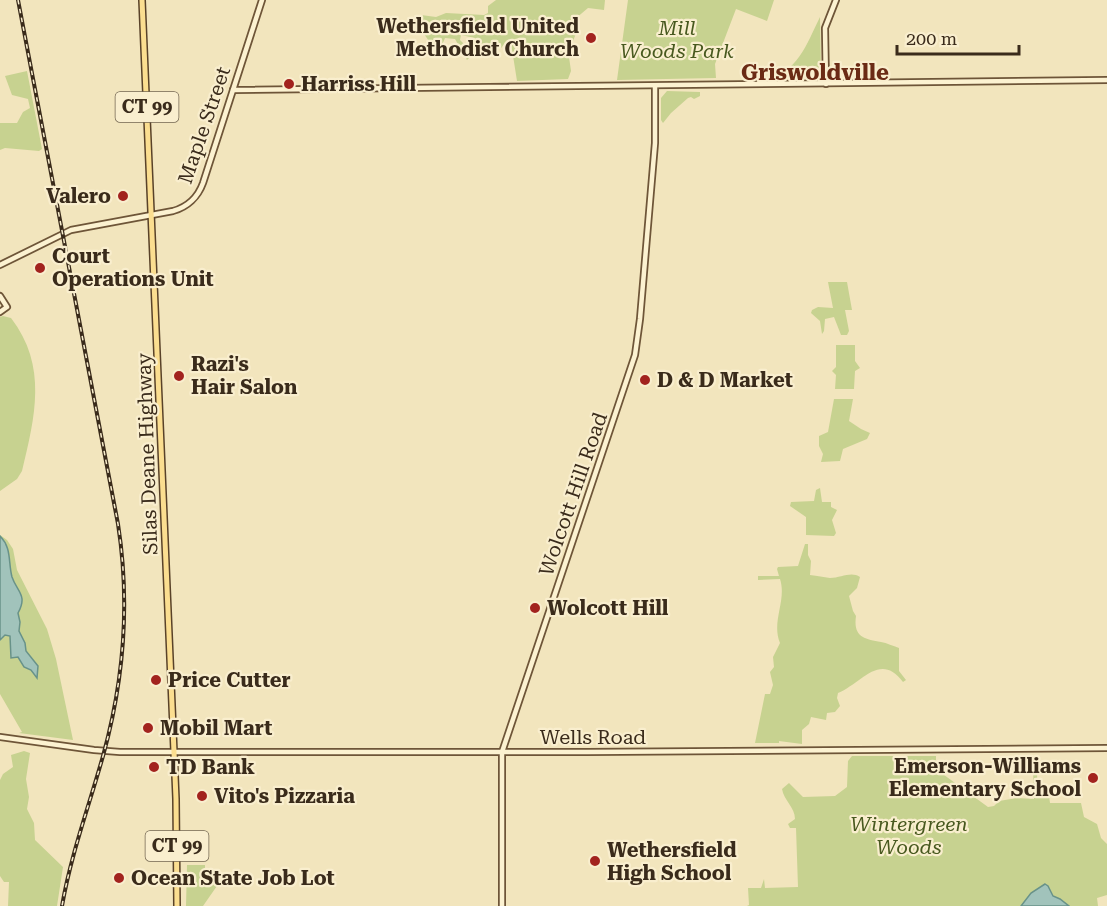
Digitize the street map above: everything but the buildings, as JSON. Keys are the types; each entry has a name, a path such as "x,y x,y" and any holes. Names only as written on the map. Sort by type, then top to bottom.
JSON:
{"main road":[{"name":"Silas Deane Highway","path":"142,0 174,752 177,906"},
{"name":"Maple Street","path":"0,265 71,230 180,208 191,201 199,192 262,0"},
{"path":"826,84 825,28 836,0"},
{"path":"233,90 1107,80"},
{"name":"Wolcott Hill Road","path":"502,906 502,753 635,355 654,154 656,86"},
{"path":"0,296 7,307 0,312"},
{"name":"Wells Road","path":"0,737 109,752 502,753 1107,748"}],"green space":[{"path":"496,0 605,0 604,10 588,8 575,19 571,33 577,31 573,41 567,43 571,71 568,79 517,81 511,43 506,42 501,48 491,47 482,52 475,38 461,35 460,40 466,46 469,58 467,60 455,39 445,38 442,45 433,47 422,31 421,15 436,17 446,13 484,15 488,13 488,6"},
{"name":"Mill Woods Park","path":"628,0 774,0 767,21 736,9 715,64 716,78 617,80"},
{"path":"820,17 821,71 819,77 763,78 775,76 793,65"},
{"path":"27,71 42,149 39,151 5,148 0,150 0,123 17,123 23,112 30,108 28,99 12,95 5,76"},
{"path":"667,91 700,92 700,96 694,99 688,98 663,123 661,98"},
{"path":"828,282 847,282 852,310 845,310 849,331 847,335 841,335 834,317 825,319 822,334 820,321 811,313 818,307 833,308"},
{"path":"0,317 11,318 23,336 34,373 35,392 31,431 22,471 17,479 0,491"},
{"path":"836,345 855,345 855,361 860,368 855,371 854,389 835,389 836,375 832,371 836,367"},
{"path":"834,399 853,399 849,421 870,433 867,439 843,449 840,461 821,462 823,454 819,446 819,436 828,432"},
{"path":"820,488 822,502 831,502 831,507 837,510 832,520 836,533 834,536 806,535 806,517 790,506 791,502 814,501 816,490"},
{"path":"0,535 13,549 17,570 47,629 56,659 73,740 19,733 22,732 0,694"},
{"path":"805,544 808,544 808,555 811,561 810,575 830,578 849,575 860,577 857,588 849,596 856,616 858,633 870,640 899,648 899,671 906,680 903,682 895,673 886,669 870,672 838,693 840,706 835,712 827,713 826,720 811,717 809,724 802,730 802,744 779,741 779,743 755,743 765,694 770,694 773,685 770,672 774,667 773,657 780,643 777,627 782,595 780,579 758,580 758,576 779,576 778,567 798,566"},
{"path":"24,751 30,753 26,779 29,797 27,809 34,823 35,840 63,867 57,906 8,906 9,882 4,882 0,876 0,780 3,774 13,767 11,755"},
{"name":"Wintergreen Woods","path":"852,756 936,756 936,765 940,772 988,807 994,806 999,801 1017,798 1034,799 1033,769 1036,762 1038,786 1043,793 1049,796 1050,803 1081,803 1084,817 1097,824 1101,838 1107,844 1107,895 1097,898 1098,906 747,906 749,905 748,888 761,888 764,879 765,888 798,887 796,828 790,828 788,824 795,819 795,815 782,789 789,783 803,797 835,796 847,787 848,761"},
{"path":"187,865 205,865 205,871 219,883 203,906 186,906"}],"water":[{"path":"0,536 9,555 12,577 21,594 22,602 18,613 19,631 26,651 38,666 37,678 31,670 24,667 18,657 11,658 10,636 5,635 0,640"},
{"path":"1045,884 1053,896 1069,906 1021,906 1031,893"}],"railway":[{"path":"18,0 118,524 124,582 123,640 116,699 103,756 75,849 62,906"}],"place":[{"name":"Wethersfield United Methodist Church","path":"591,38"},
{"name":"Harriss Hill","path":"289,84"},
{"name":"Valero","path":"123,196"},
{"name":"Court Operations Unit","path":"40,268"},
{"name":"Razi's Hair Salon","path":"179,376"},
{"name":"D & D Market","path":"645,380"},
{"name":"Wolcott Hill","path":"535,608"},
{"name":"Price Cutter","path":"156,680"},
{"name":"Mobil Mart","path":"148,728"},
{"name":"TD Bank","path":"154,767"},
{"name":"Emerson-Williams Elementary School","path":"1093,778"},
{"name":"Vito's Pizzaria","path":"202,796"},
{"name":"Wethersfield High School","path":"595,861"},
{"name":"Ocean State Job Lot","path":"119,878"}],"district":[{"name":"Griswoldville","path":"815,72"}]}
